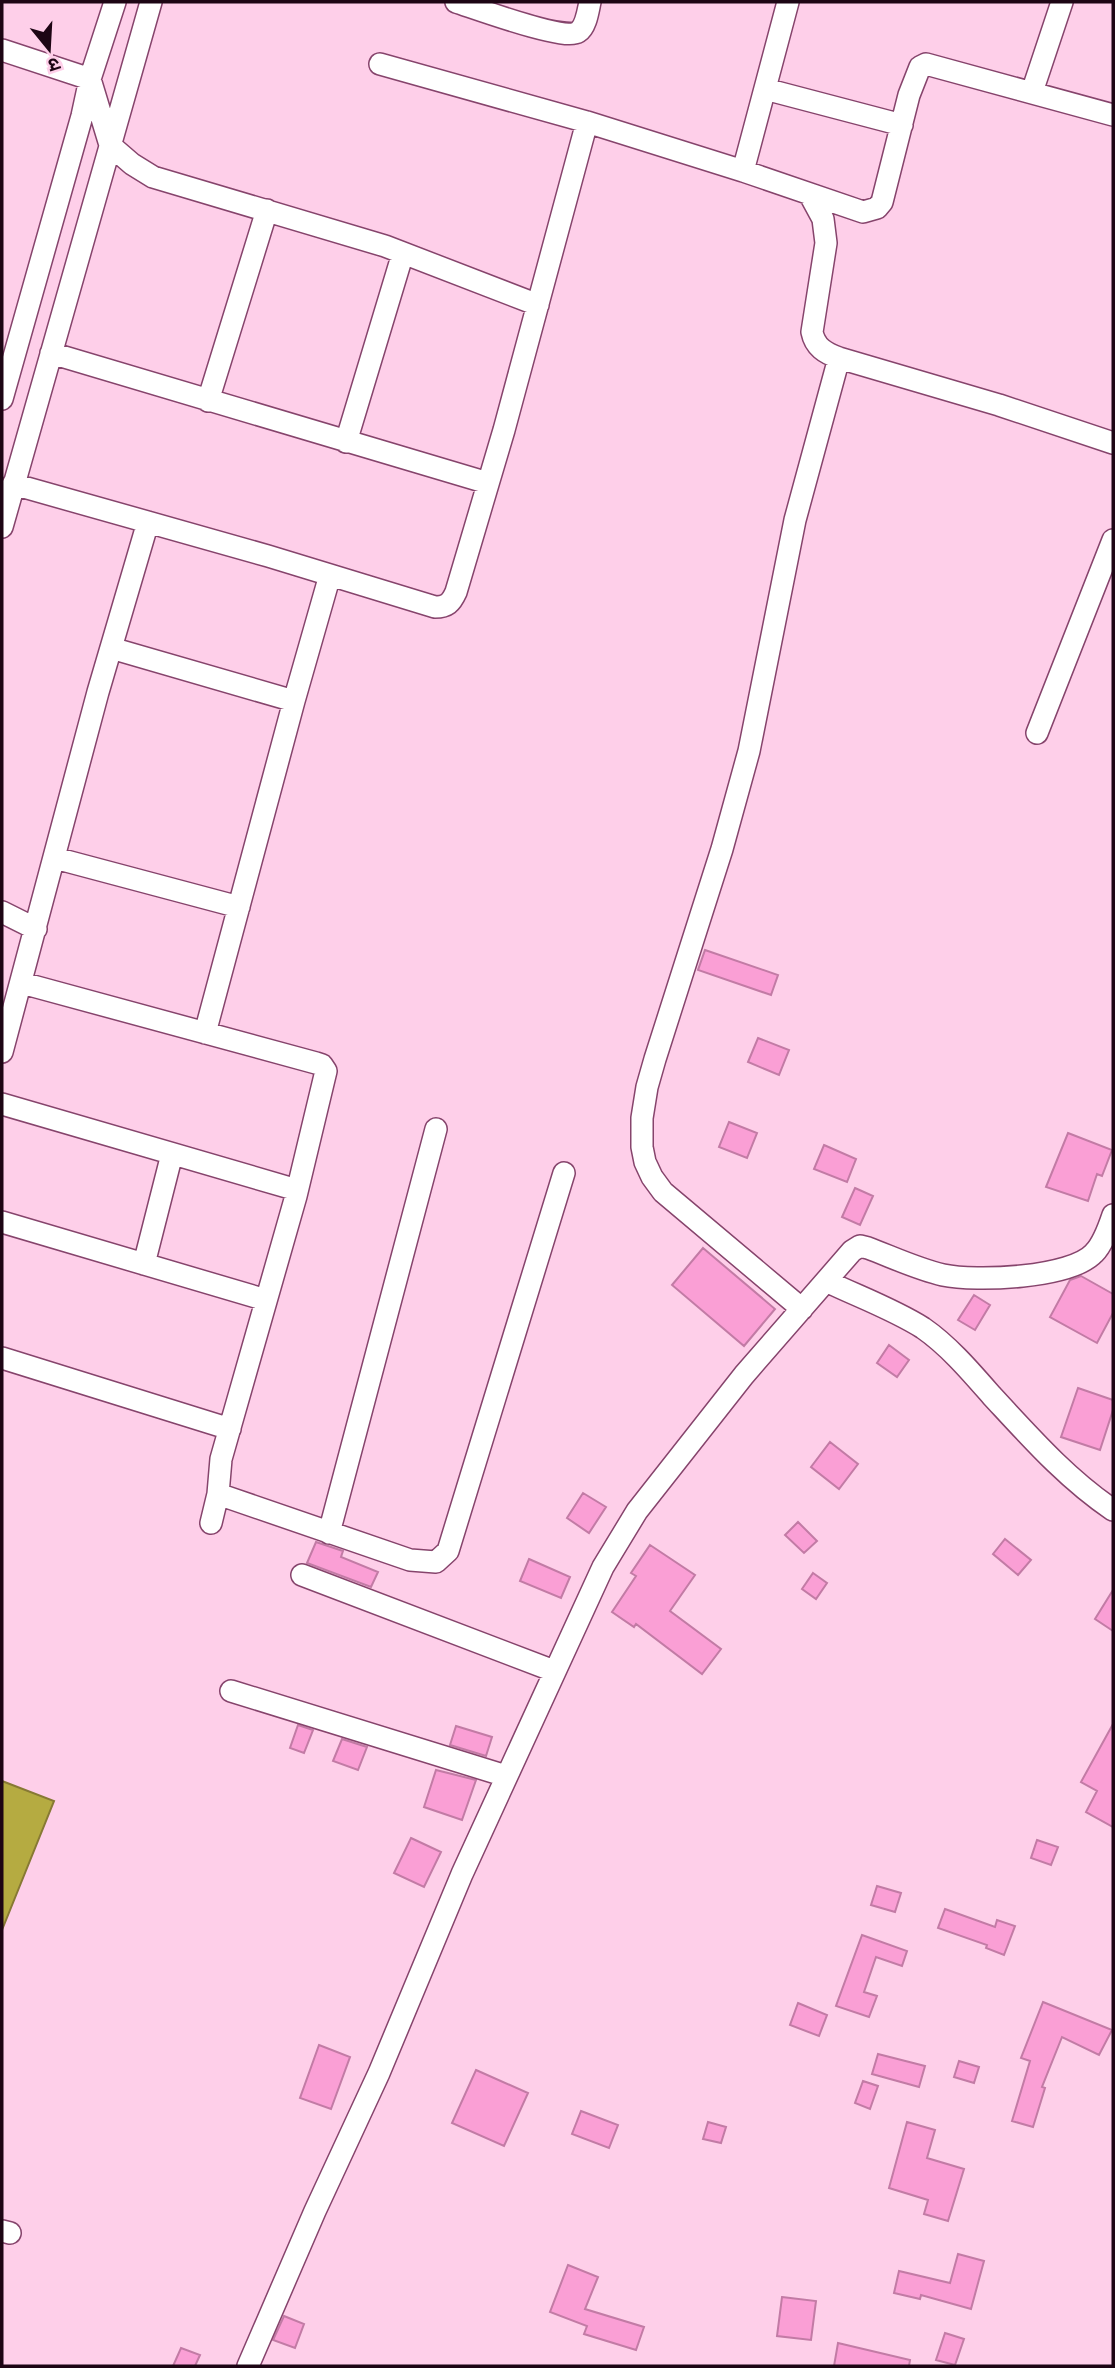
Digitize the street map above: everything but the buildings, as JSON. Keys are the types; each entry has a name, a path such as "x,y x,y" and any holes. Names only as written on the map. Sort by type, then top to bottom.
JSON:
{"street":[{"path":"2,527 13,484 11,454 51,353 151,2"},
{"path":"456,2 550,31 572,34 580,32 583,27 590,2"},
{"path":"743,171 788,2"},
{"path":"1032,92 1062,2"},
{"path":"2,399 90,79 112,11 143,30"},
{"path":"2,50 90,79"},
{"path":"380,64 587,122 863,212 877,208 882,202 916,76 920,67 926,64 1113,115"},
{"path":"90,79 110,145 152,177 403,253 538,305"},
{"path":"765,89 902,125"},
{"path":"13,484 435,607 444,607 452,602 488,483 587,122"},
{"path":"810,195 822,219 826,243 812,332 820,349 839,358 999,405 1113,443"},
{"path":"208,401 268,210"},
{"path":"346,442 403,253"},
{"path":"51,353 488,483"},
{"path":"802,1309 663,1192 645,1162 642,1118 652,1068 722,849 746,762 795,520 839,358"},
{"path":"2,1052 111,648 148,522"},
{"path":"1037,733 1113,540"},
{"path":"205,1033 330,575"},
{"path":"111,648 294,702"},
{"path":"55,858 239,907"},
{"path":"2,912 36,929"},
{"path":"22,983 316,1063 322,1065 326,1071 297,1190 220,1466 218,1494 211,1522"},
{"path":"2,1104 297,1190"},
{"path":"329,1533 436,1129"},
{"path":"144,1264 172,1154"},
{"path":"218,1494 410,1560 436,1562 448,1551 564,1173"},
{"path":"248,2366 315,2211 379,2073 506,1776 603,1566 629,1521 744,1376 852,1251 860,1246 928,1271 956,1277 1029,1275 1081,1263 1096,1251 1113,1215"},
{"path":"2,1222 266,1300"},
{"path":"825,1281 905,1319 931,1335 950,1351 1048,1456 1083,1488 1113,1510"},
{"path":"2,1358 230,1429"},
{"path":"302,1575 554,1671"},
{"path":"231,1691 506,1776"}],"shaded area":[{"path":"2,1781 54,1801 2,1930"}]}
